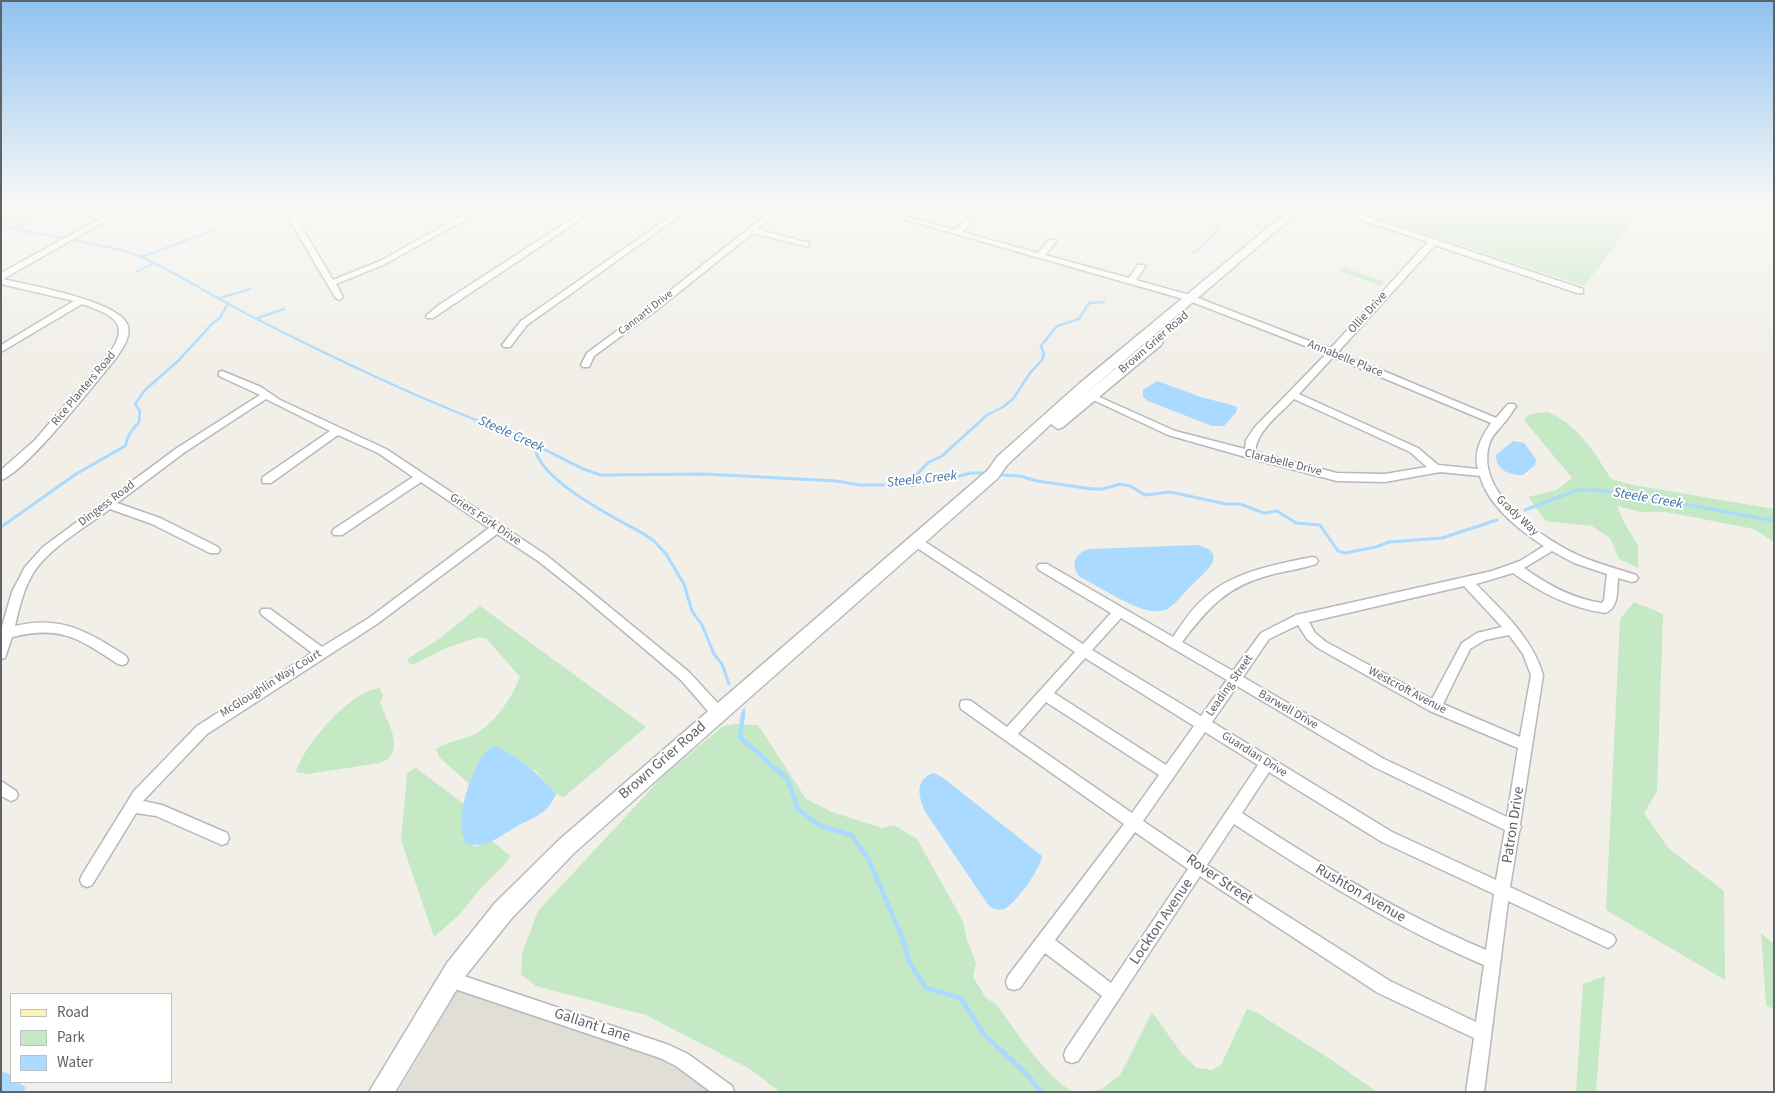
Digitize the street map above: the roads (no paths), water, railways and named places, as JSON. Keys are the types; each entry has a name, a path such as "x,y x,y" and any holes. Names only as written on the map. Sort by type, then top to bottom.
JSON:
{"main road":[{"name":"Brown Grier Road","path":"381,1092 449,979 524,887 567,846 915,541 993,474 1092,397 1243,258"},
{"name":"Brown Grier Road","path":"993,474 1002,461 1143,338 1196,300 1248,258"},
{"path":"1092,397 1091,392 1095,386 1138,350 1143,338"}],"street":[{"path":"1,277 35,258"},
{"path":"316,258 339,297"},
{"path":"331,284 368,271 392,258"},
{"path":"430,316 442,306 517,258"},
{"path":"507,345 524,323 616,258"},
{"name":"Cannarti Drive","path":"586,365 590,355 655,307 715,258"},
{"name":"Annabelle Place","path":"1047,258 1196,300 1332,353 1498,423"},
{"name":"Ollie Drive","path":"1249,454 1251,440 1255,434 1419,258"},
{"path":"1484,258 1580,291"},
{"path":"1131,282 1140,267"},
{"name":"Rice Planters Road","path":"1,281 80,301 108,312 121,320 124,332 121,342 37,445 1,476"},
{"path":"1,349 80,301"},
{"name":"Griers Fork Drive","path":"222,374 382,451 542,558 685,676 718,713"},
{"name":"Dingess Road","path":"1,654 4,634 18,592 29,570 47,550 181,450 266,395"},
{"path":"1292,395 1414,450 1436,469"},
{"name":"Clarabelle Drive","path":"1092,397 1172,433 1313,472 1351,478 1385,478 1436,469 1483,473"},
{"name":"Grady Way","path":"1511,406 1483,445 1481,460 1483,473 1490,489 1503,505 1531,531 1553,546 1583,562 1632,578"},
{"path":"267,480 338,430"},
{"path":"338,532 421,477"},
{"path":"108,504 156,521 214,550"},
{"name":"McGloughlin Way Court","path":"87,880 150,782 214,721 373,621 496,529"},
{"name":"Guardian Drive","path":"915,541 1084,651 1387,837 1608,940"},
{"name":"Leading Street","path":"1014,982 1134,822 1265,636 1300,618 1467,582 1515,568 1553,546"},
{"path":"1174,644 1205,605 1234,582 1249,576 1312,561"},
{"name":"Barwell Drive","path":"1043,567 1379,763 1456,801 1514,826"},
{"path":"1515,568 1541,587 1590,607 1605,608 1610,602 1613,572"},
{"name":"Patron Drive","path":"1467,582 1525,646 1535,663 1537,675 1502,891 1475,1092"},
{"path":"266,612 321,653"},
{"path":"1008,735 1119,612"},
{"name":"Westcroft Avenue","path":"1300,618 1311,636 1322,645 1435,707 1526,745"},
{"path":"4,634 41,626 64,628 86,636 122,660"},
{"path":"1435,707 1466,646 1472,640 1510,630"},
{"path":"1046,694 1168,773"},
{"name":"Rover Street","path":"966,705 1198,866 1384,987 1484,1034"},
{"name":"Lockton Avenue","path":"1072,1055 1268,763"},
{"path":"133,806 157,810 222,838"},
{"name":"Rushton Avenue","path":"1233,815 1343,886 1402,920 1494,961"},
{"path":"1044,942 1112,995"},
{"name":"Gallant Lane","path":"449,979 663,1051 682,1060 726,1092"}],"water":[{"path":"1157,381 1201,397 1235,406 1237,408 1236,413 1224,426 1212,426 1148,401 1143,397 1143,390"},
{"path":"1513,441 1524,443 1536,459 1535,465 1523,475 1504,471 1496,460 1496,455"},
{"path":"1197,545 1212,553 1214,558 1212,564 1175,603 1164,610 1153,611 1137,607 1080,577 1075,568 1077,556 1090,549"},
{"path":"494,746 528,766 556,794 548,807 537,816 490,842 472,845 466,843 462,831 463,805 475,768 487,750"},
{"path":"934,773 942,777 1042,856 1038,868 1027,885 1015,901 1004,909 1000,910 989,906 926,813 921,801 920,785 927,776"},
{"path":"1,1071 10,1075 10,1083 19,1083 26,1088 22,1092 1,1092"}],"waterway":[{"name":"Steele Creek","path":"143,258 154,263"},
{"path":"136,272 154,263"},
{"name":"Steele Creek","path":"154,263 228,304"},
{"path":"220,298 250,289"},
{"path":"974,427 987,415 1003,407 1013,399 1030,373 1042,360 1044,354 1041,346 1057,326 1079,319 1089,303 1104,302"},
{"path":"135,427 139,422 140,411 135,404 145,390 178,361 213,323 220,318 228,304"},
{"name":"Steele Creek","path":"228,304 340,360 432,402 494,427"},
{"path":"258,318 284,309"},
{"path":"1,527 76,474 125,446 129,435 136,425"},
{"name":"Steele Creek","path":"490,425 535,445"},
{"path":"907,484 929,462 942,456 976,425"},
{"name":"Steele Creek","path":"535,445 583,469 601,475 705,474 836,481 860,485 913,485 943,477 952,478 971,473 983,473"},
{"path":"535,445 538,457 547,470 561,483 597,508 644,534 654,541 666,554 684,584 692,611 702,625 714,654 722,664 729,684"},
{"name":"Steele Creek","path":"1002,475 1020,476 1037,481 1092,489 1103,489 1120,484 1130,486 1145,495 1170,492 1226,504 1240,504 1264,513 1277,511 1296,523 1320,525 1338,551 1345,553 1376,547 1389,542 1442,538 1497,520"},
{"name":"Steele Creek","path":"1525,510 1577,490 1595,490 1647,497 1774,521"},
{"path":"743,715 744,710"},
{"path":"743,714 740,737 788,780 798,809 819,825 851,835 868,858 902,937 910,964 926,988 961,998 983,1033 1030,1078 1041,1092"}]}
